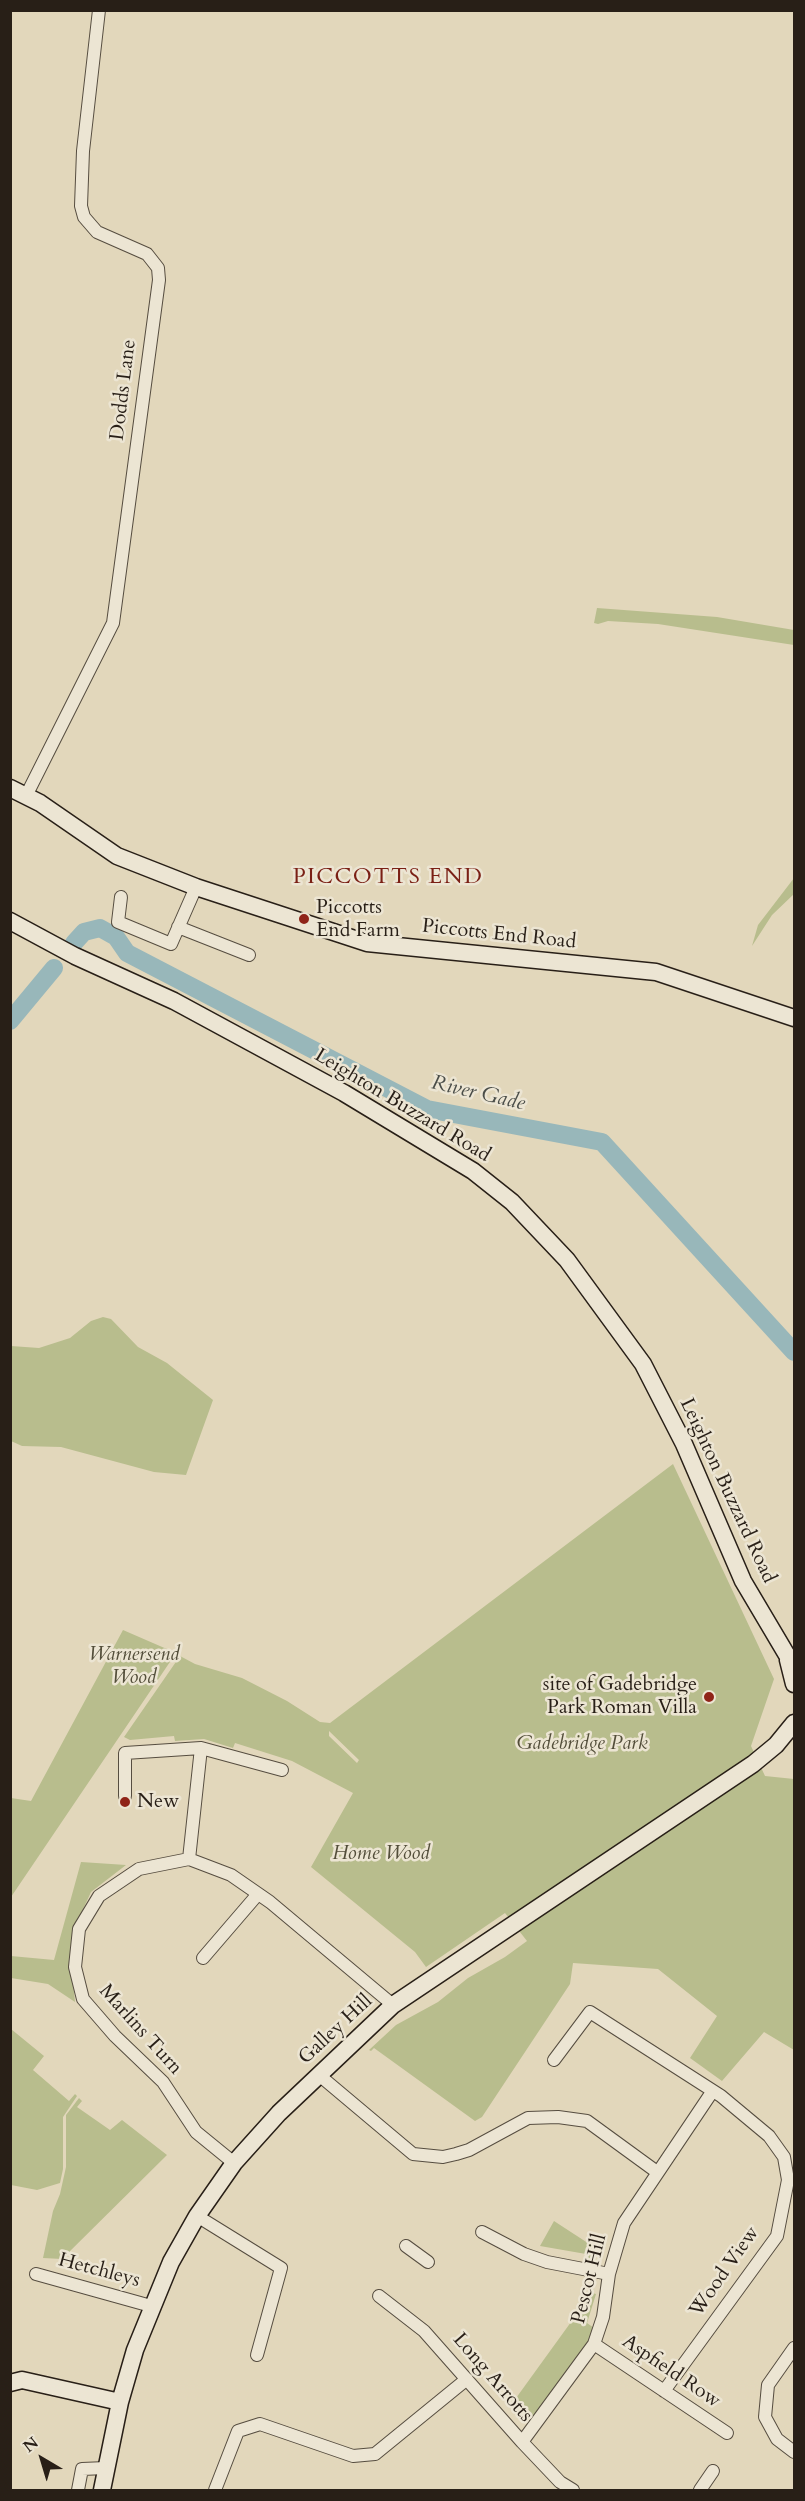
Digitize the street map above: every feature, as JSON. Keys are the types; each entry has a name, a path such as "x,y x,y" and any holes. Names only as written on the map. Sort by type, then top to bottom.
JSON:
{"street":[{"name":"Dodds Lane","path":"26,795 113,623 159,280 158,268 147,254 97,232 84,217 81,206 83,151 99,10"},
{"name":"Piccotts End Road","path":"10,788 26,795 117,855 196,887 367,942 656,972 795,1018"},
{"path":"121,897 118,922 171,944 196,887"},
{"name":"Leighton Buzzard Road","path":"10,921 75,956 174,1001 344,1093 464,1166 512,1202 567,1260 643,1364 684,1444 743,1581 792,1663 795,1684"},
{"path":"178,927 249,955"},
{"name":"Galley Hill","path":"103,2490 120,2402 151,2306 171,2262 197,2216 234,2163 279,2113 393,2005 753,1764 776,1745 795,1723"},
{"path":"776,1745 795,1742"},
{"path":"201,1748 189,1859 231,1875 258,1894 295,1921 393,2005"},
{"path":"125,1796 125,1753 201,1748 282,1770"},
{"name":"Marlins Turn","path":"189,1859 140,1869 99,1896 79,1929 75,1966 83,1999 115,2036 163,2082 196,2132 234,2163"},
{"path":"203,1958 258,1894"},
{"name":"Wood View","path":"554,2060 590,2012 721,2096 769,2136 784,2157 788,2180 777,2236 663,2391"},
{"path":"319,2075 413,2154 443,2157 456,2154 469,2150 528,2118 558,2117 587,2121 657,2172"},
{"name":"Pescot Hill","path":"522,2442 594,2344 603,2317 609,2274 624,2223 712,2092"},
{"path":"197,2216 281,2268 257,2355"},
{"path":"482,2232 539,2259 609,2274"},
{"path":"406,2246 428,2262"},
{"name":"Hetchleys","path":"36,2274 151,2306"},
{"name":"Long Arrotts","path":"379,2296 424,2331 522,2442 557,2486 573,2490"},
{"name":"Aspfield Row","path":"594,2344 727,2433"},
{"path":"795,2348 768,2385 765,2417 777,2439 795,2452"},
{"path":"215,2490 238,2431 260,2424 354,2456 375,2454 467,2379"},
{"path":"10,2383 22,2380 120,2402"},
{"path":"78,2490 82,2469 106,2468"},
{"path":"700,2490 713,2471"}],"green space":[{"path":"597,608 717,617 794,630 794,645 658,624 608,621 598,624 594,623"},
{"path":"794,878 794,894 772,915 752,946 758,925"},
{"path":"103,1317 111,1319 138,1347 167,1363 213,1400 186,1475 154,1472 61,1447 22,1446 11,1441 11,1346 39,1348 70,1338 91,1321"},
{"name":"Gadebridge Park","path":"673,1464 774,1679 751,1746 765,1776 794,1779 794,2050 764,2032 722,2081 690,2058 717,2016 658,1969 573,1963 570,1984 482,2117 475,2121 374,2048 369,2050 396,2025 438,2002 468,1978 505,1957 527,1941 505,1913 426,1967 415,1952 311,1867 353,1793 292,1761 235,1743 233,1748 204,1739 175,1741 174,1736 130,1740 124,1737 180,1656 195,1664 242,1678 287,1701 320,1722 330,1723","holes":["329,1731 359,1760 357,1763 329,1736"]},
{"name":"Warnersend Wood","path":"123,1630 176,1653 11,1897 11,1798 31,1801"},
{"path":"81,1862 126,1865 91,1892 73,1931 70,1952 75,2002 48,1984 11,1978 11,1956 54,1960"},
{"path":"11,2029 44,2056 33,2070 69,2101 75,2094 77,2096 63,2117 63,2169 60,2183 37,2190 11,2185"},
{"path":"79,2098 82,2101 77,2107 110,2130 122,2120 167,2155 62,2259 43,2258 53,2211 60,2194 66,2167 66,2115"},
{"path":"554,2221 597,2249 595,2263 586,2262 586,2254 540,2246"},
{"path":"592,2293 596,2294 587,2323 594,2328 582,2354 534,2421 511,2405"}],"waterway":[{"name":"River Gade","path":"74,943 84,932 100,928 116,937 127,953 427,1109 602,1142 794,1352"},
{"name":"River Gade","path":"10,1021 54,968"}],"place":[{"name":"Piccotts End Farm","path":"304,919"},
{"name":"site of Gadebridge Park Roman Villa","path":"709,1697"},
{"name":"New","path":"125,1802"}],"district":[{"name":"PICCOTTS END","path":"388,878"}],"park label":[{"name":"Home Wood","path":"381,1854"}]}
